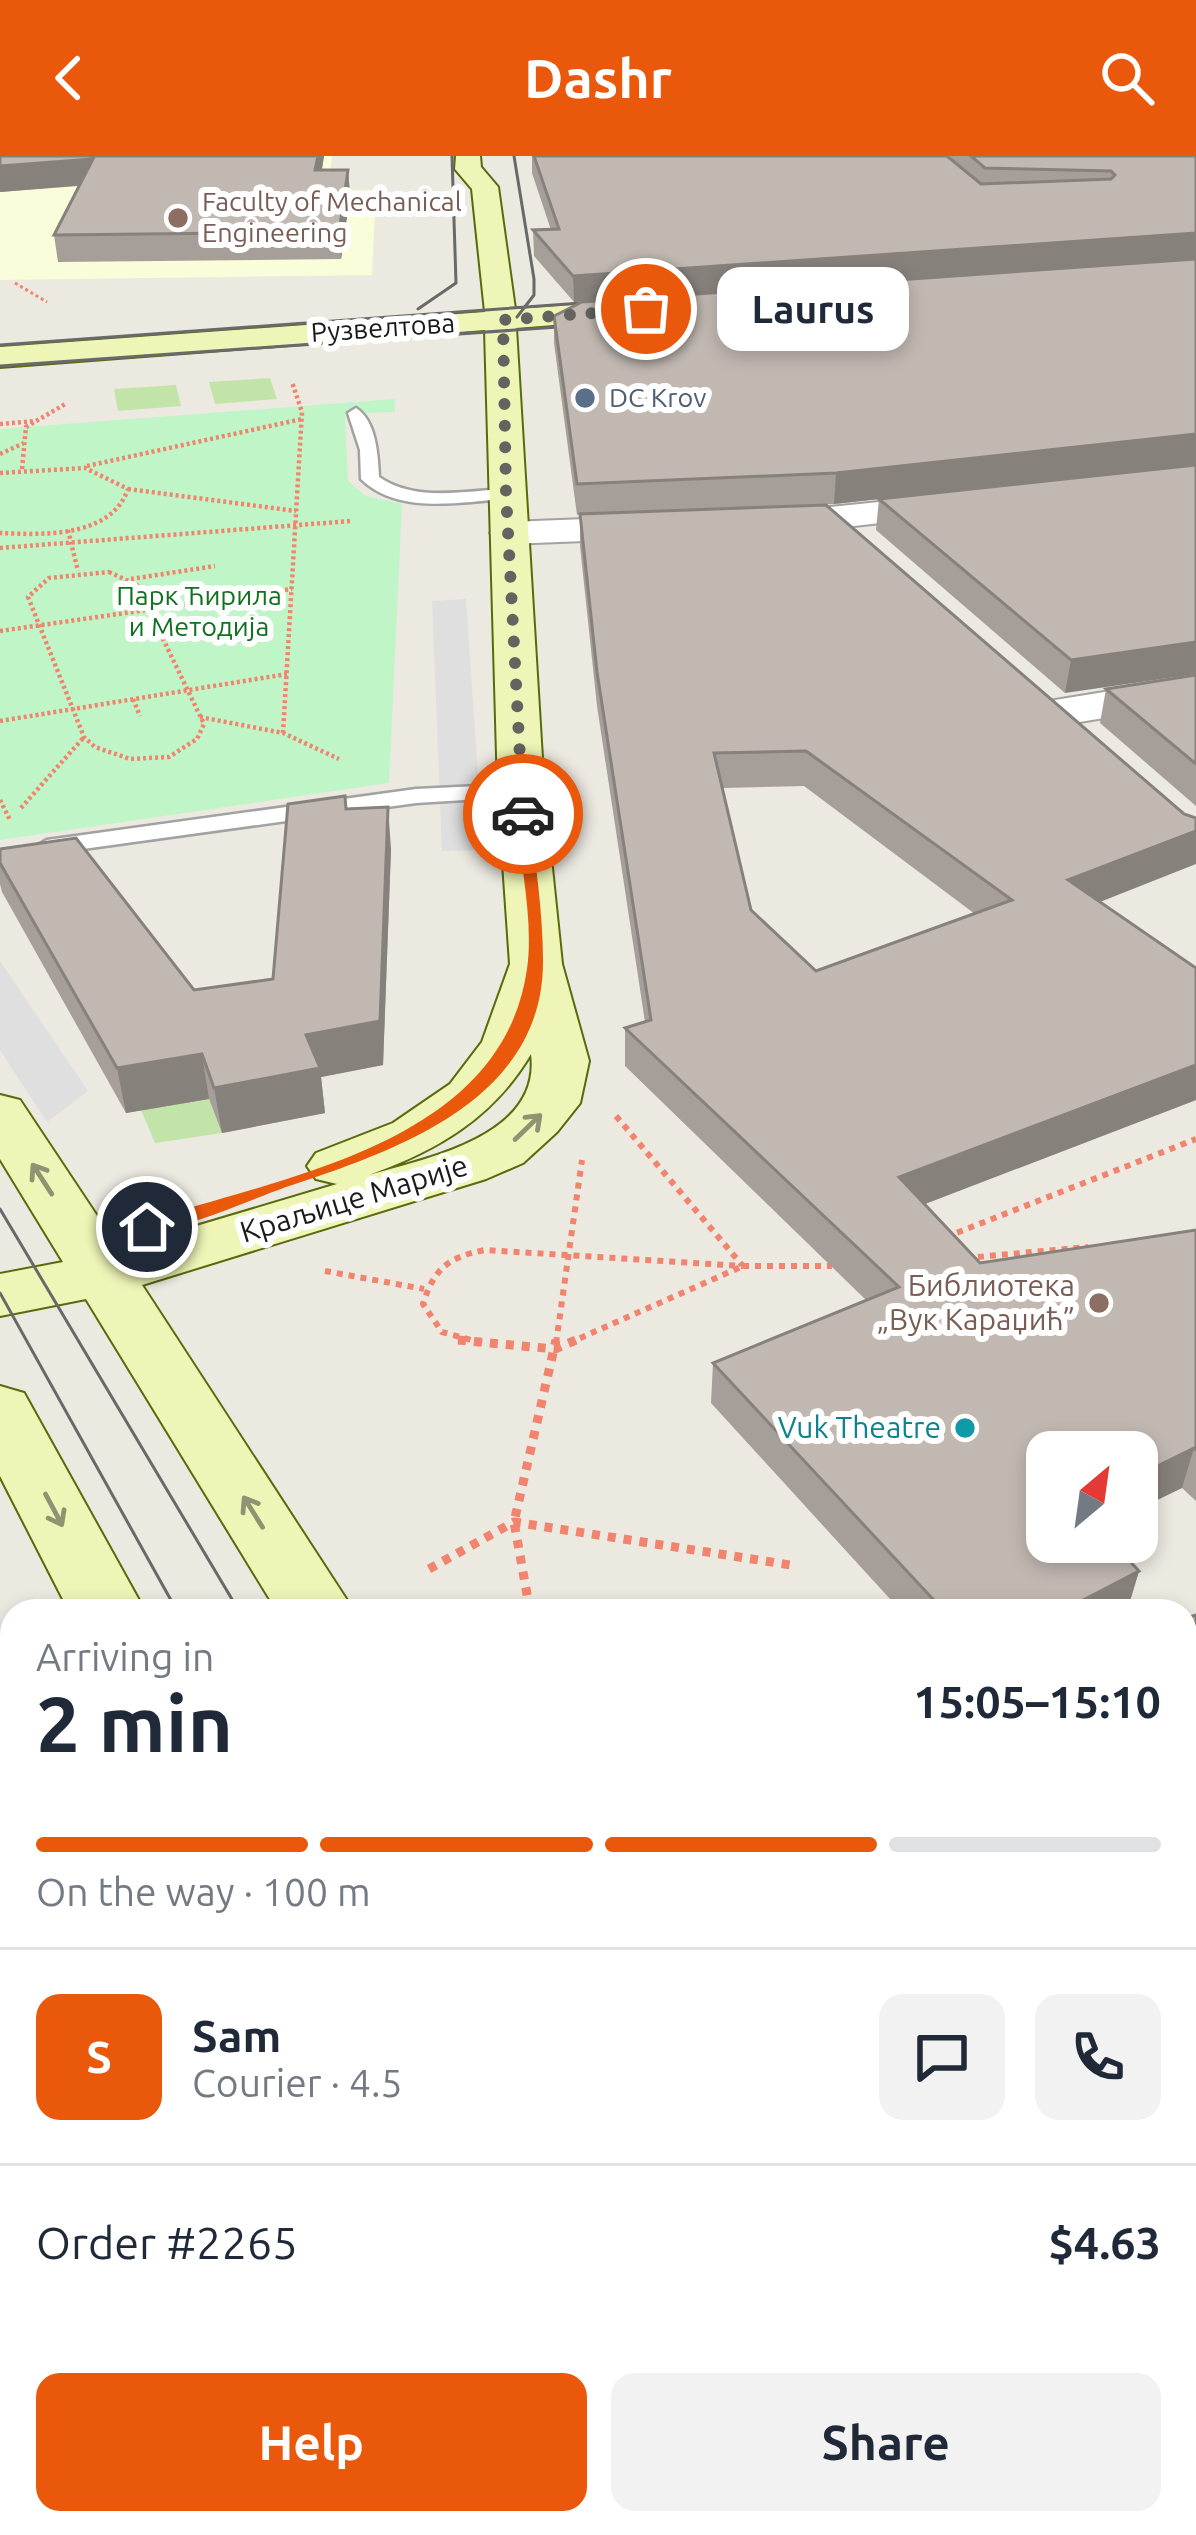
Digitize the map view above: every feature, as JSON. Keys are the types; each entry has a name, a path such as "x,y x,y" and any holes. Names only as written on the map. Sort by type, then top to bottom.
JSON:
{"main road":[{"name":"Краљице Марије","path":"0,1294 433,1125 472,1093 511,1047 524,1021 536,964 521,791 503,320 485,187 468,169 468,156"},
{"name":"Краљице Марије","path":"485,187 498,178 495,156"},
{"name":"Рузвелтова","path":"0,357 682,306 572,296 498,273"},
{"path":"340,331 439,300 498,273"},
{"path":"0,1112 308,1599"},
{"name":"Краљице Марије","path":"0,1273 94,1260"},
{"path":"0,1410 101,1599"}],"street":[{"path":"507,513 834,519 992,502"},
{"path":"834,519 872,553"},
{"path":"1090,744 1038,699 1196,690"}],"lane":[{"path":"369,450 385,412"},
{"path":"356,413 369,450 370,479 382,490 507,513"},
{"path":"47,847 416,796 521,791"}],"path":[{"path":"15,283 47,302"},
{"path":"198,716 284,733 300,406"},
{"path":"0,473 78,468 302,419"},
{"path":"0,424 37,421"},
{"path":"22,469 26,427"},
{"path":"0,454 24,443"},
{"path":"78,468 119,480 128,489 296,511"},
{"path":"0,533 68,530 116,512 127,501 128,489"},
{"path":"0,548 361,520"},
{"path":"68,530 78,572"},
{"path":"131,579 204,724 197,741 150,758 112,756 84,737 39,626 31,590 49,578 78,572 131,579 215,566"},
{"path":"0,631 292,589"},
{"path":"0,721 287,674"},
{"path":"133,699 140,716"},
{"path":"0,800 10,820 84,737"},
{"path":"607,1106 743,1266"},
{"path":"936,1241 1196,1139"},
{"path":"528,1599 514,1522 556,1348 583,1155"},
{"path":"958,1258 1101,1246"},
{"path":"743,1266 556,1348 460,1341 429,1319 424,1289 432,1275 464,1254 485,1250 743,1266 832,1266"},
{"path":"311,1269 424,1289"},
{"path":"429,1569 514,1522 796,1566"}],"shaded area":[{"path":"0,156 332,156 327,191 376,190 372,275 0,280"},
{"path":"466,599 483,850 442,851 432,601"},
{"path":"0,961 88,1091 47,1122 0,1050"}],"green space":[{"path":"270,378 277,399 215,404 209,382"},
{"path":"176,385 181,406 118,411 114,389"},
{"name":"Парк Ћирила и Методија","path":"395,399 395,412 345,414 348,481 366,496 402,504 389,783 0,840 0,429"},
{"path":"209,1099 222,1133 155,1143 141,1110"}],"building":[{"name":"Faculty of Mechanical Engineering","path":"0,156 318,156 315,170 348,170 339,232 54,235 93,159 0,166"},
{"path":"534,156 947,156 981,184 1111,179 1115,175 1111,171 985,168 971,156 1196,156 1196,233 573,276 533,230 559,229"},
{"path":"1196,259 1196,434 836,473 577,484 554,316 582,302"},
{"path":"1196,465 1196,642 1071,660 879,499"},
{"path":"826,505 1184,814 1196,818 1196,831 1068,880 1196,968 1196,1065 899,1177 980,1263 1196,1230 1196,1450 1158,1466 1158,1431 1026,1431 1026,1563 1132,1563 1139,1571 1085,1599 933,1599 713,1363 899,1287 625,1028 651,1020 597,672 580,514","holes":["806,751 1012,900 816,971 751,910 714,753"]},
{"path":"1196,675 1196,764 1106,689"},
{"path":"345,796 346,809 388,807 380,1021 306,1035 320,1068 214,1088 202,1054 117,1068 0,863 0,849 76,838 194,990 273,979 288,804"}],"tram line":[{"path":"418,309 456,283 452,156"},
{"path":"514,156 534,279 534,295 525,307"},
{"path":"525,307 610,301"},
{"path":"0,345 525,307"},
{"path":"517,317 525,307"},
{"path":"0,366 587,325"},
{"path":"0,1209 232,1599"},
{"path":"0,1293 170,1599"}],"way so far":[{"path":"523,814 506,494 503,320 646,309"}],"place":[{"name":"Faculty of Mechanical Engineering","path":"178,218"},
{"name":"Laurus","path":"646,309"},
{"name":"DC Krov","path":"585,398"},
{"name":"Библиотека „Вук Караџић”","path":"1099,1303"},
{"name":"Vuk Theatre","path":"965,1428"}],"route":[{"path":"147,1227 391,1147 450,1113 492,1073 524,1021 536,964 523,814"}]}
